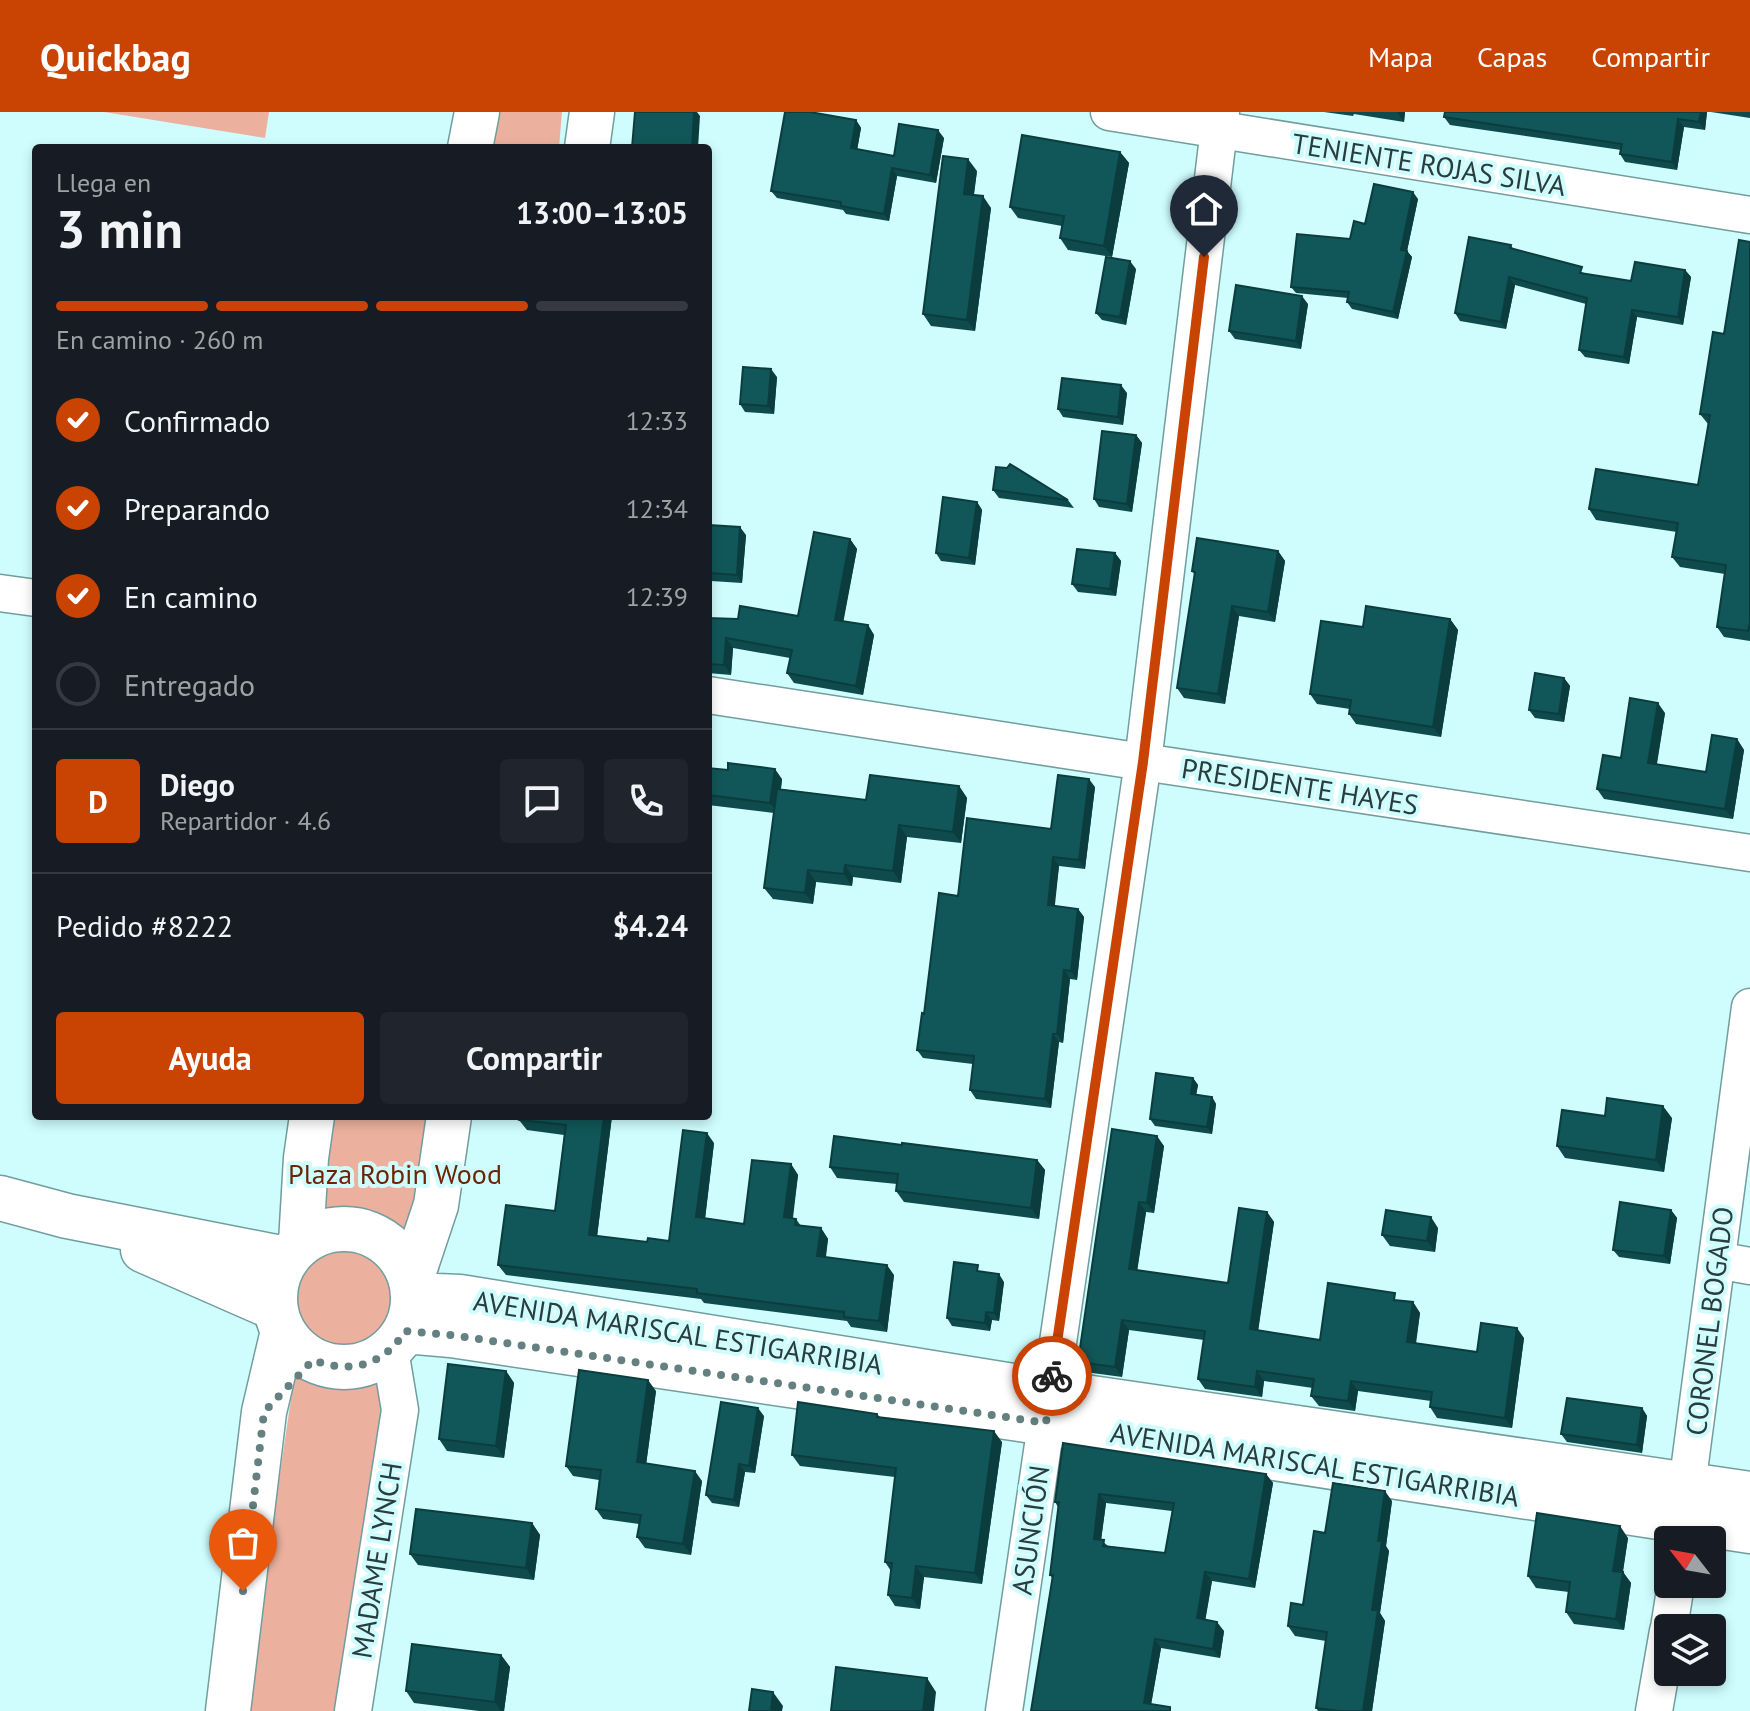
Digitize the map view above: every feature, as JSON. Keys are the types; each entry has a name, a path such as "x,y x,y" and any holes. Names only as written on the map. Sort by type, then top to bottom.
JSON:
{"main road":[{"path":"471,144 477,112"},
{"path":"588,144 592,112"},
{"path":"294,1251 311,1120"},
{"path":"67,1216 290,1333 327,1365 342,1368 357,1366 398,1323 436,1205 448,1120"},
{"path":"0,1198 67,1216 294,1251"},
{"path":"228,1711 264,1412 290,1333 275,1291 278,1275 294,1251 314,1235 342,1228 377,1236 396,1252 408,1270 398,1323"},
{"name":"AVENIDA MARISCAL ESTIGARRIBIA","path":"398,1323 460,1297 1048,1407 1686,1515 1750,1531"},
{"name":"AVENIDA MARISCAL ESTIGARRIBIA","path":"1686,1515 1750,1494"}],"street":[{"name":"TENIENTE ROJAS SILVA","path":"1109,112 1220,121 1750,215"},
{"name":"ASUNCIÓN","path":"1004,1711 1143,762 1220,121"},
{"path":"0,593 32,597"},
{"name":"PRESIDENTE HAYES","path":"712,696 1750,853"},
{"name":"CORONEL BOGADO","path":"1686,1515 1734,1263 1750,1007"},
{"name":"MADAME LYNCH","path":"353,1711 400,1410 398,1323"},
{"path":"1654,1711 1658,1686"}],"green space":[{"path":"104,112 269,112 265,138"},
{"path":"494,112 562,112 559,144 488,144"},
{"name":"Plaza Robin Wood","path":"331,1120 458,1120 439,1272 420,1272 409,1246 367,1222 318,1224"},
{"path":"346,1244 366,1248 383,1260 395,1277 399,1297 395,1317 383,1334 366,1346 346,1350 326,1346 309,1334 297,1317 293,1297 297,1277 309,1260 326,1248"},
{"path":"401,1358 342,1711 245,1711 296,1365 324,1377 350,1380 375,1374"}],"building":[{"path":"635,112 694,112 692,144 632,144"},
{"path":"785,112 810,112 856,120 851,148 894,156 899,124 938,130 930,175 892,168 884,214 841,206 841,202 771,191"},
{"path":"1445,112 1701,112 1699,122 1678,119 1672,162 1620,154 1622,144 1444,117"},
{"path":"1022,135 1120,152 1104,246 1060,238 1064,216 1010,207"},
{"path":"943,156 968,159 964,194 983,196 967,320 923,314"},
{"path":"1374,184 1413,192 1401,250 1407,251 1393,312 1347,302 1349,292 1291,287 1297,234 1350,239 1354,221 1365,224"},
{"path":"1469,237 1511,245 1510,248 1582,267 1580,273 1631,281 1635,262 1685,270 1678,317 1632,310 1624,357 1579,350 1587,298 1509,277 1501,322 1455,313"},
{"path":"1739,240 1750,242 1748,631 1717,627 1726,565 1672,557 1678,523 1589,509 1596,469 1698,485 1710,415 1700,414 1713,332 1724,334"},
{"path":"1106,257 1130,261 1120,317 1096,313"},
{"path":"1236,285 1302,296 1296,341 1229,331"},
{"path":"743,367 771,369 768,406 740,404"},
{"path":"1062,378 1121,385 1118,417 1058,409"},
{"path":"1102,431 1136,435 1127,504 1094,499"},
{"path":"1010,464 1068,500 993,490 996,467 1007,468"},
{"path":"943,497 977,502 969,558 936,553"},
{"path":"712,525 740,527 737,575 712,573"},
{"path":"814,532 850,539 835,620 868,625 856,686 787,673 792,650 726,638 724,665 712,664 712,618 738,619 740,606 798,616"},
{"path":"1197,538 1278,551 1268,612 1232,606 1218,694 1177,688 1195,572 1192,571"},
{"path":"1077,549 1115,553 1110,589 1072,584"},
{"path":"1366,606 1450,619 1433,727 1349,714 1351,700 1310,694 1321,621 1363,627"},
{"path":"1535,673 1564,678 1559,714 1529,710"},
{"path":"1630,698 1658,703 1648,763 1706,772 1712,735 1737,739 1725,809 1597,789 1603,755 1621,758"},
{"path":"728,763 775,769 770,803 712,796 712,768 728,770"},
{"path":"870,775 959,786 953,832 899,825 893,871 845,865 844,874 808,870 805,893 764,888 777,789 866,800"},
{"path":"1058,775 1089,779 1079,860 1053,857 1048,905 1078,909 1071,971 1064,970 1057,1034 1053,1034 1045,1099 970,1090 974,1056 917,1050 939,893 958,896 967,818 1051,829"},
{"path":"1156,1073 1193,1078 1191,1094 1212,1097 1207,1127 1150,1119"},
{"path":"1607,1098 1663,1106 1656,1160 1557,1146 1562,1110 1605,1116"},
{"path":"519,1120 603,1120 589,1235 647,1242 648,1238 669,1241 683,1130 707,1133 696,1217 744,1224 752,1160 791,1164 784,1217 796,1219 795,1225 821,1228 817,1256 887,1265 879,1321 844,1317 844,1312 697,1293 697,1289 498,1265 506,1205 555,1211 566,1125"},
{"path":"1112,1129 1157,1136 1147,1203 1139,1202 1129,1269 1228,1283 1239,1208 1267,1212 1250,1329 1320,1340 1328,1283 1395,1293 1394,1300 1413,1302 1407,1342 1477,1352 1481,1323 1517,1328 1505,1418 1430,1407 1432,1392 1351,1381 1348,1401 1311,1396 1314,1379 1257,1371 1255,1387 1198,1379 1205,1331 1122,1320 1115,1367 1078,1362"},
{"path":"834,1136 1037,1160 1031,1208 896,1191 898,1174 830,1167"},
{"path":"1620,1202 1671,1210 1664,1256 1613,1250"},
{"path":"1386,1210 1431,1217 1427,1241 1382,1235"},
{"path":"954,1262 978,1265 977,1271 999,1274 994,1313 986,1312 985,1323 947,1318"},
{"path":"448,1364 506,1371 496,1446 439,1439"},
{"path":"579,1370 648,1380 637,1462 695,1471 683,1544 637,1537 641,1515 596,1509 601,1470 566,1466"},
{"path":"1567,1398 1642,1408 1637,1445 1561,1434"},
{"path":"721,1402 758,1408 749,1466 739,1464 734,1500 706,1495"},
{"path":"798,1402 877,1414 877,1417 994,1431 975,1573 916,1566 912,1598 888,1595 892,1563 885,1562 896,1468 792,1455"},
{"path":"1063,1443 1266,1474 1249,1579 1205,1572 1197,1618 1217,1622 1213,1649 1155,1639 1144,1703 1170,1707 1170,1711 1031,1711 1053,1575 1050,1575 1059,1502 1055,1502","holes":["1099,1494 1174,1503 1165,1553 1103,1546 1104,1540 1094,1539"]},
{"path":"1333,1483 1385,1491 1378,1541 1382,1541 1372,1610 1378,1610 1363,1711 1316,1708 1327,1632 1288,1626 1291,1603 1303,1605 1314,1531 1325,1533"},
{"path":"416,1509 532,1523 526,1568 410,1554"},
{"path":"1537,1513 1620,1526 1613,1571 1623,1572 1616,1619 1566,1612 1570,1582 1528,1576"},
{"path":"412,1644 501,1655 495,1702 406,1691"},
{"path":"836,1667 927,1678 923,1711 831,1711"},
{"path":"752,1689 773,1692 771,1711 749,1711"}],"way so far":[{"path":"243,1591 264,1412 313,1360 342,1368 371,1362 390,1350 405,1331 451,1335 1046,1423 1052,1376"}],"route":[{"path":"1052,1376 1143,762 1204,257"}]}
